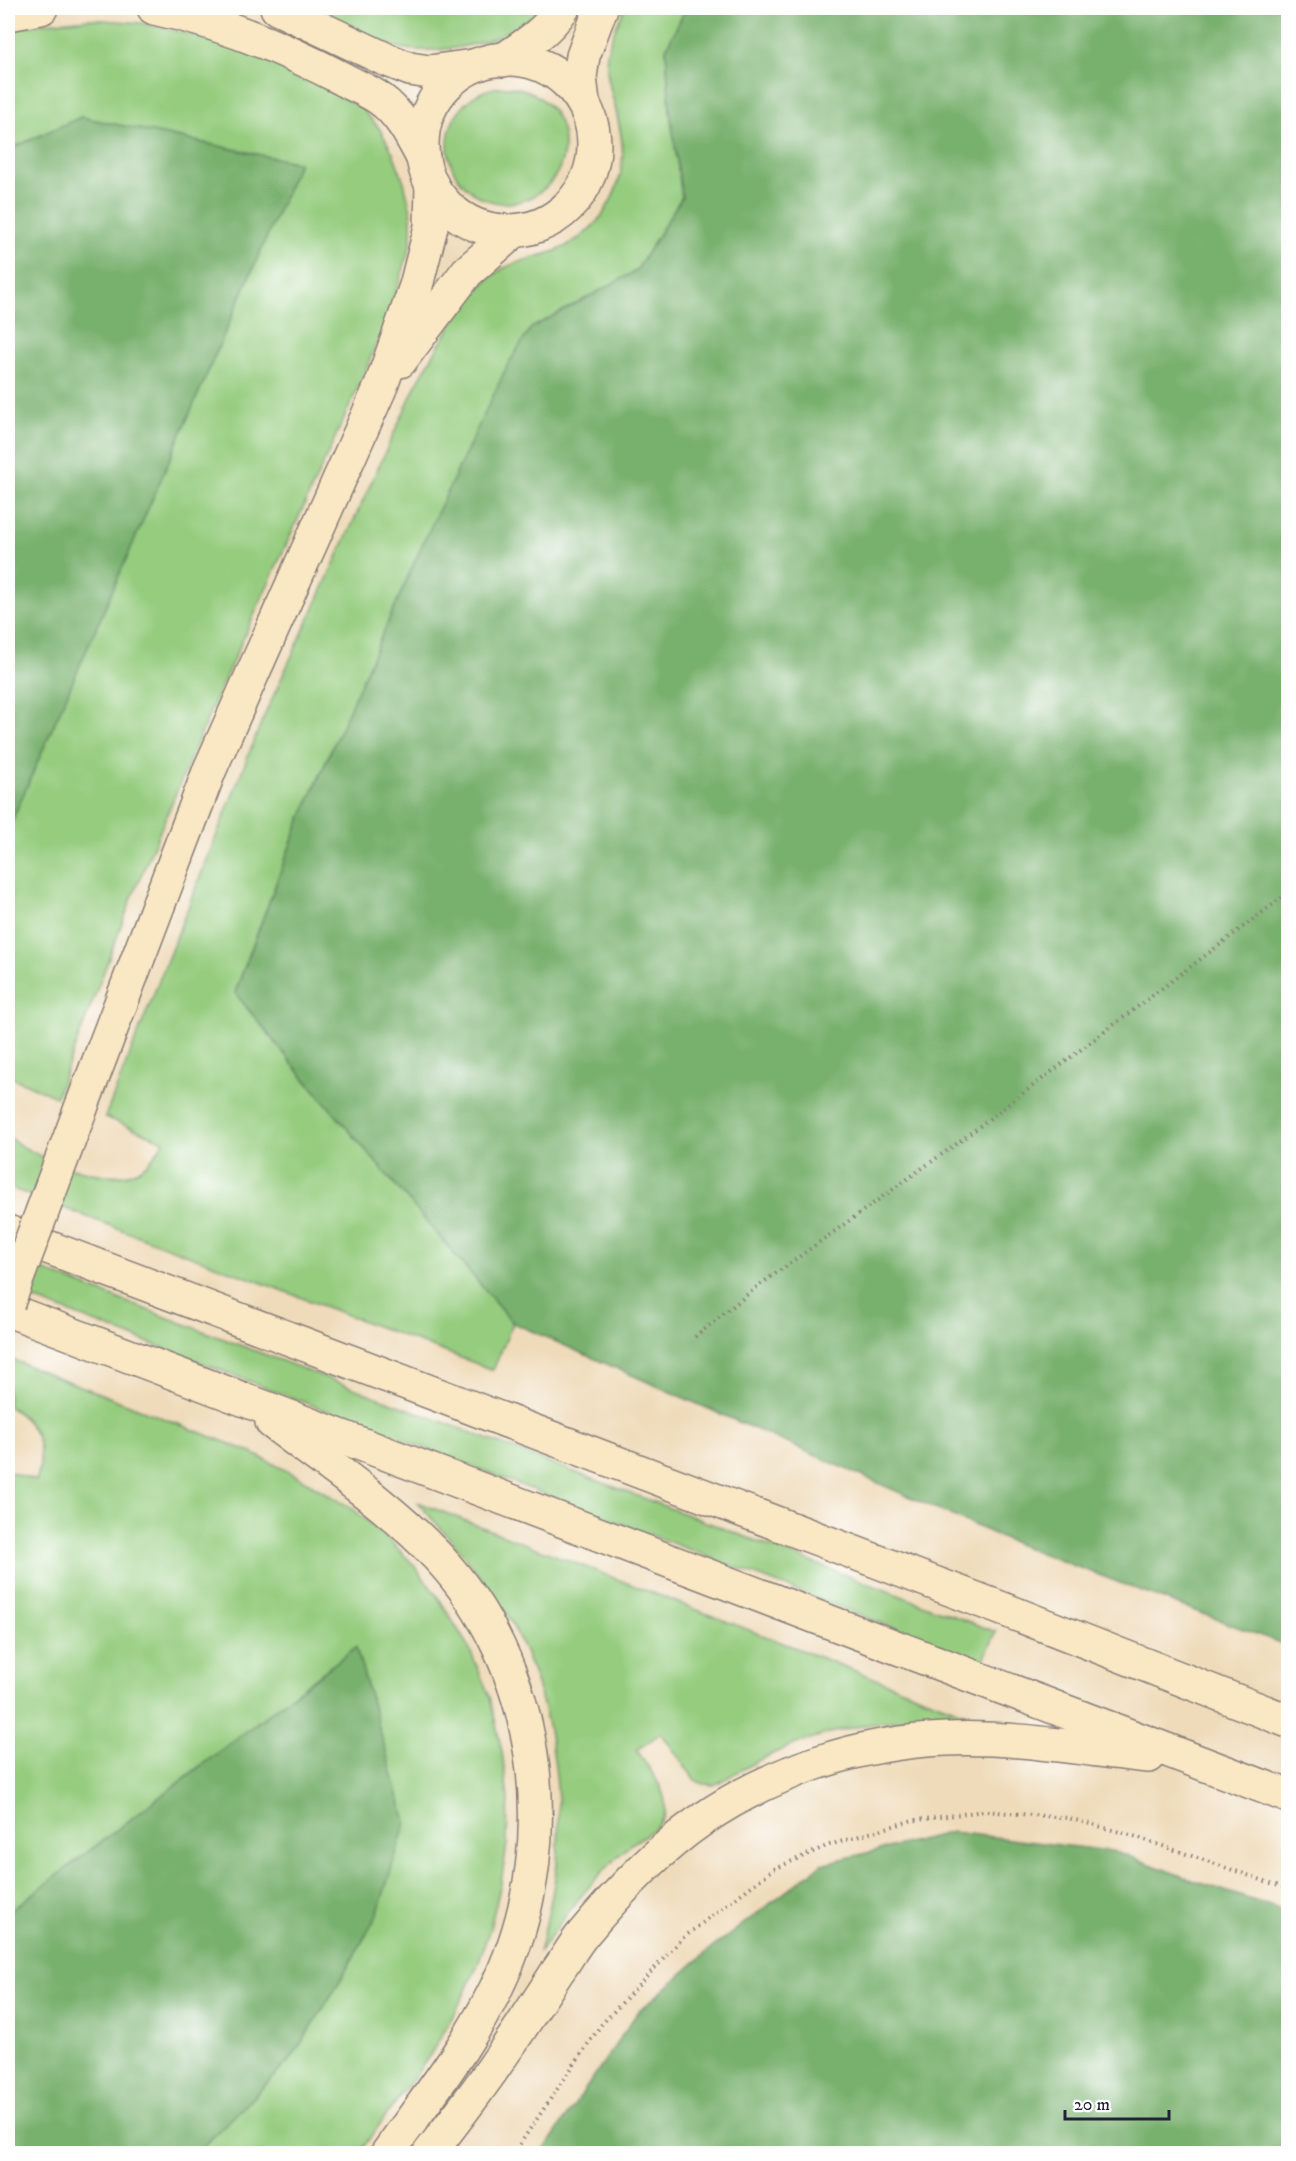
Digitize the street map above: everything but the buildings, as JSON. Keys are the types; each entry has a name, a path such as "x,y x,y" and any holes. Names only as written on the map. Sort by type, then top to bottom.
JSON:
{"main road":[{"path":"8,14 41,8"},
{"path":"154,8 192,16 244,34 319,66 381,100 403,122 449,207 465,219 485,228 500,231 529,229 555,217 567,208 585,185 594,157 594,147 593,128 583,102 580,77 583,56 601,8"},
{"path":"277,8 410,69 429,72 490,62 529,62 548,69 565,80 583,102"},
{"path":"8,1303 210,769 381,386 416,286 431,227 424,130 429,113 436,99 454,79 532,41 563,8"},
{"path":"381,386 467,272 514,231"},
{"path":"8,1232 1008,1611 1288,1720"},
{"path":"8,1310 1288,1796"},
{"path":"242,1400 377,1501 437,1556 461,1585 482,1616 499,1649 524,1718 532,1760 536,1804 535,1847 530,1890 519,1932 504,1972 472,2034 387,2154"},
{"path":"429,2154 501,2058 581,1936 609,1904 656,1856 698,1822 760,1786 804,1767 850,1753 898,1744 946,1739 994,1740 1197,1761"}],"path":[{"path":"695,1337 754,1289 956,1144 1288,893"},
{"path":"513,2154 601,2025 684,1937 774,1869 829,1845 910,1821 984,1811 1068,1818 1131,1835 1288,1889"}],"green space":[{"path":"315,8 541,8 527,21 489,39 468,46 424,50 403,49 376,41"},
{"path":"625,8 686,8 666,49 670,111 682,197 636,271 532,328 423,543 298,825 235,992 295,1067 513,1323 493,1370 8,1187 8,1136 18,1144 49,1160 103,1175 132,1173 142,1168 164,1141 105,1117 261,723 416,385 453,322 489,278 515,263 558,250 572,243 597,221 614,195 622,168 623,155 620,128 609,83 607,60 612,36"},
{"path":"686,8 1288,8 1288,1646 1019,1545 513,1323 235,993 298,825 423,543 508,364 531,328 636,271 682,197 670,111 666,49"},
{"path":"90,19 142,23 198,36 262,58 361,108 379,128 393,153 404,182 411,211 411,244 392,306 361,381 217,696 133,895 56,1097 8,1076 8,828 299,163 81,117 8,150 8,29"},
{"path":"506,87 528,91 547,104 560,123 564,145 560,167 547,186 528,199 506,203 484,199 465,186 452,167 448,145 452,123 465,104 484,91"},
{"path":"81,117 299,163 8,830 8,150"},
{"path":"8,1257 996,1632 983,1662 8,1289"},
{"path":"8,1358 248,1451 353,1509 413,1564 440,1600 469,1648 490,1697 502,1752 508,1798 507,1844 501,1883 477,1967 456,2011 430,2055 359,2153 197,2153 291,2059 337,1986 377,1915 356,1647 8,1913 8,1471 36,1481 40,1448 33,1429 26,1420 8,1406"},
{"path":"417,1502 975,1717 904,1720 833,1732 779,1751 714,1785 703,1784 695,1780 661,1733 637,1750 660,1787 665,1803 663,1818 660,1823 629,1846 592,1884 539,1953 554,1886 558,1830 558,1796 554,1763 541,1697 517,1634 499,1601 459,1549"},
{"path":"356,1647 406,1822 377,1915 337,1986 291,2059 197,2153 8,2153 8,1913"},
{"path":"952,1832 1118,1852 1288,1912 1288,2153 542,2153 637,2013 708,1951 822,1864"}]}
